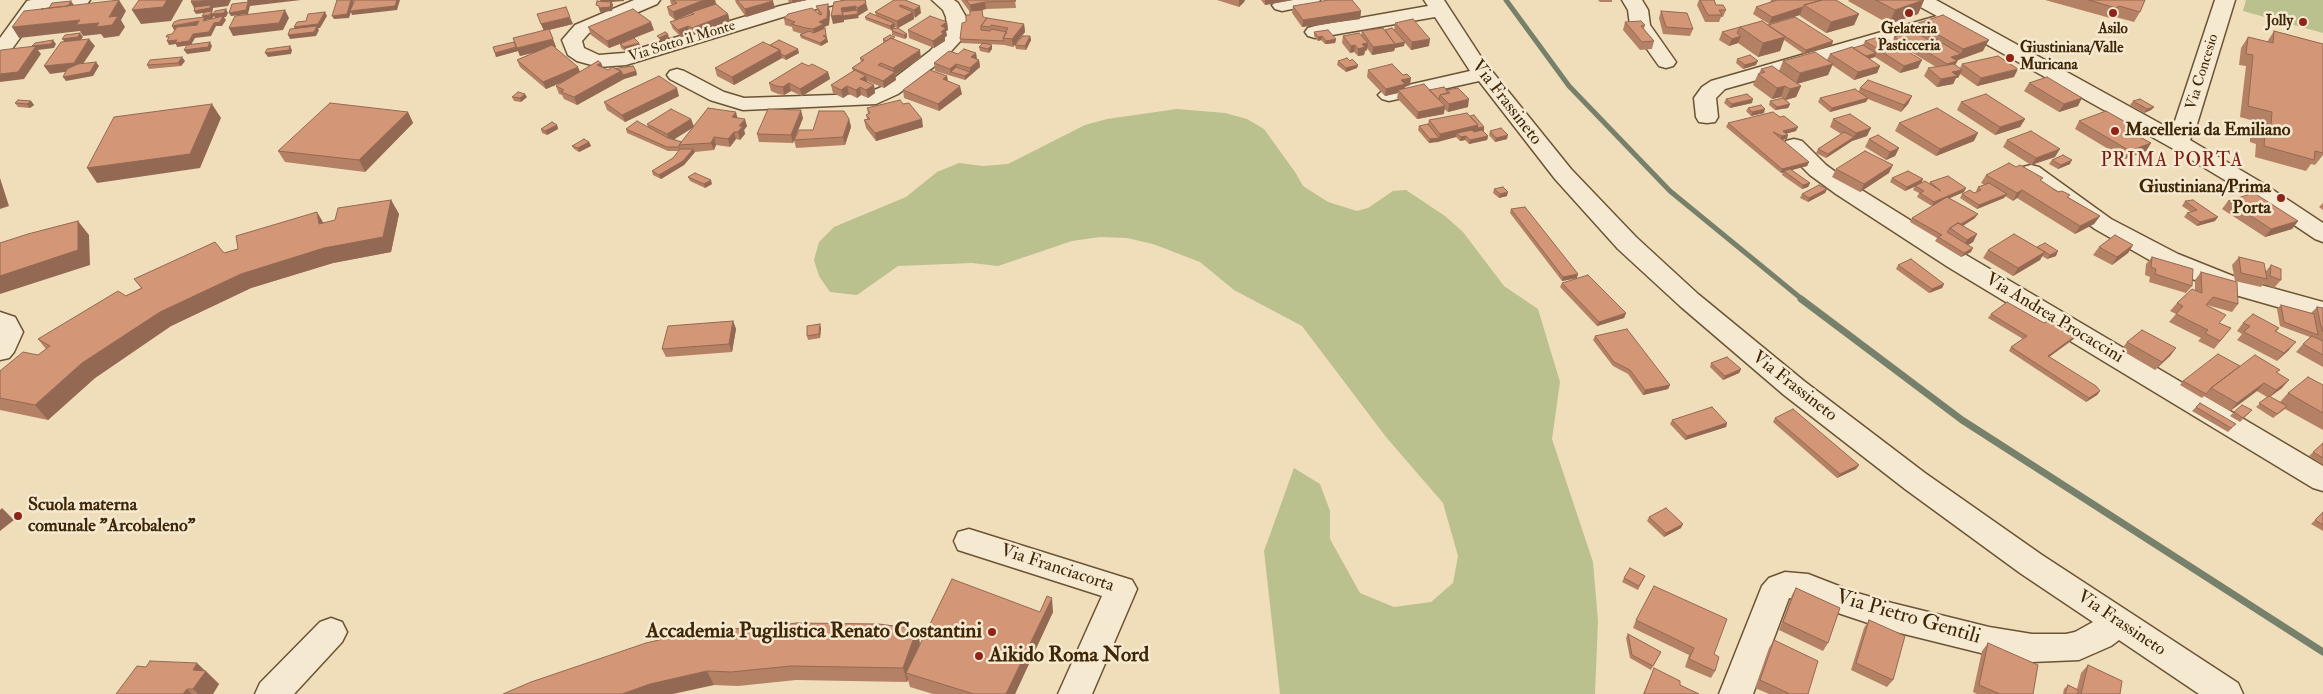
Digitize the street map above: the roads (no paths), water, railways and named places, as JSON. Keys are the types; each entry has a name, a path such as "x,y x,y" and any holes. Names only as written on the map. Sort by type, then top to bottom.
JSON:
{"street":[{"path":"0,52 34,5 80,0"},
{"name":"Via Sotto il Monte","path":"650,0 582,29 572,40 575,51 584,57 599,61 626,59 792,9 831,0"},
{"name":"Via Sotto il Monte","path":"677,75 717,96 743,104 869,100 891,90 937,55 953,38 957,29 956,17 951,7 942,0"},
{"path":"1282,5 1310,0"},
{"path":"1632,0 1638,10 1640,25 1666,62"},
{"path":"1922,0 2178,142 2256,189 2323,234"},
{"path":"1314,32 1437,5"},
{"name":"Via Frassineto","path":"1437,5 1483,74 1549,157 1603,219 1634,251 1708,318 1794,388 1908,476 2002,544 2226,694"},
{"name":"Via Concesio","path":"2178,142 2186,124 2223,6"},
{"path":"1708,117 1705,98 1709,91 1718,85 1953,18"},
{"path":"1389,96 1483,74"},
{"name":"Via Andrea Procaccini","path":"1794,146 1827,178 1876,210 1957,261 2323,480"},
{"path":"2031,172 2093,218 2169,260 2240,288 2323,311"},
{"path":"0,321 6,323 10,332 5,345 0,351"},
{"name":"Via Franciacorta","path":"969,541 1122,589 1075,694"},
{"name":"Via Pietro Gentili","path":"1736,694 1773,595 1780,587 1785,585 1808,587 1852,605 1898,619 1989,641 2032,648 2079,646 2100,636 2117,622"},
{"path":"272,694 331,632"}],"waterway":[{"path":"1506,0 1569,86 1670,191 1803,300"},
{"path":"1801,299 1962,420 2323,652"}],"place":[{"name":"Gelateria Pasticceria","path":"1909,13"},
{"name":"Asilo","path":"2113,13"},
{"name":"Jolly","path":"2303,22"},
{"name":"Giustiniana/Valle Muricana","path":"2010,58"},
{"name":"Macelleria da Emiliano","path":"2115,131"},
{"name":"Giustiniana/Prima Porta","path":"2281,198"},
{"name":"Scuola materna comunale \"Arcobaleno\"","path":"18,516"},
{"name":"Accademia Pugilistica Renato Costantini","path":"992,632"},
{"name":"Aikido Roma Nord","path":"979,656"}],"district":[{"name":"PRIMA PORTA","path":"2172,162"}]}
